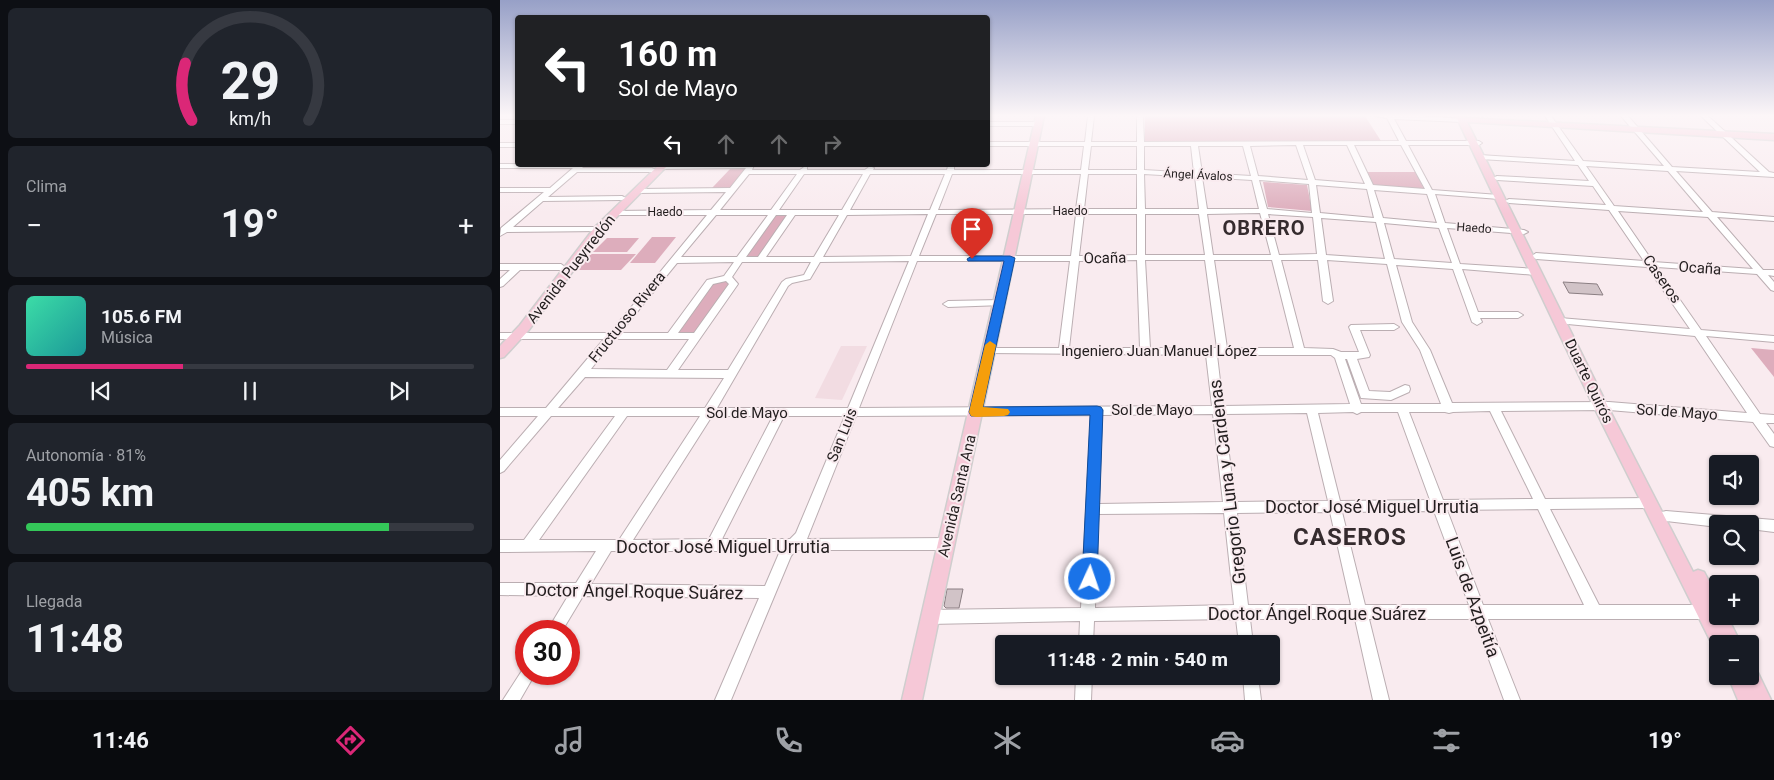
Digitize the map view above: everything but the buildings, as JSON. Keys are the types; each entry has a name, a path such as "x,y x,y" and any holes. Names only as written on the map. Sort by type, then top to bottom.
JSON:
{"main road":[{"name":"Avenida Santa Ana","path":"912,700 1033,149"},
{"name":"Duarte Quirós","path":"1479,149 1520,232 1536,272 1564,322"},
{"name":"Duarte Quirós","path":"1483,157 1497,178 1504,199"},
{"name":"Avenida Pueyrredón","path":"506,338 595,229 615,213 659,167"},
{"name":"Avenida Pueyrredón","path":"500,354 506,338 561,267 622,198 659,167"},
{"name":"Duarte Quirós","path":"1520,232 1536,256 1564,322 1650,503 1709,606"},
{"name":"Duarte Quirós","path":"1605,407 1666,516 1709,605"},
{"path":"1746,685 1761,699"},
{"path":"1754,685 1761,699"}],"street":[{"path":"1064,350 1086,149"},
{"path":"1140,149 1141,258 1145,351"},
{"name":"Gregorio Luna y Cardenas","path":"1195,149 1209,257 1218,410 1245,635"},
{"path":"1248,149 1274,257 1300,351"},
{"path":"1301,149 1312,182 1328,301"},
{"path":"1352,149 1370,187 1407,322 1425,350 1449,409"},
{"path":"1407,149 1430,192 1476,318 1518,315"},
{"name":"Caseros","path":"1571,149 1699,332 1774,444"},
{"path":"1652,149 1712,215 1774,288"},
{"path":"1740,149 1770,175 1774,182"},
{"path":"1483,157 1770,175"},
{"name":"Ángel Ávalos","path":"500,166 515,166"},
{"path":"502,232 579,167"},
{"name":"Ángel Ávalos","path":"579,167 951,168 1028,172 1141,172 1312,182 1504,199"},
{"name":"Fructuoso Rivera","path":"500,468 582,373 750,168"},
{"path":"671,336 710,282 727,278 805,168"},
{"path":"622,546 708,413 784,284 788,281 807,277 870,168"},
{"name":"San Luis","path":"724,700 786,552 801,537 951,168"},
{"path":"1497,178 1595,184"},
{"path":"500,190 552,190"},
{"path":"638,190 731,190"},
{"path":"541,199 622,198"},
{"path":"1504,199 1774,218"},
{"name":"Haedo","path":"615,213 1264,211 1520,232"},
{"path":"760,260 793,212"},
{"path":"500,221 516,220"},
{"path":"502,232 595,229"},
{"name":"Ocaña","path":"1536,256 1774,273"},
{"name":"Ocaña","path":"674,260 1322,257 1536,272"},
{"path":"500,267 561,267"},
{"path":"500,284 518,267"},
{"path":"670,373 734,284 727,278"},
{"path":"948,304 1000,303"},
{"path":"1564,322 1774,339"},
{"path":"1394,327 1354,327 1365,355 1351,356 1365,396 1391,396 1405,389"},
{"path":"506,338 697,336"},
{"name":"Ingeniero Juan Manuel López","path":"988,351 1300,351 1328,352 1339,356 1351,356"},
{"path":"1339,356 1357,410"},
{"path":"582,373 730,374"},
{"name":"Sol de Mayo","path":"500,412 850,413 1605,407 1774,419"},
{"name":"Luis de Azpeitía","path":"1402,409 1512,700"},
{"path":"1494,409 1595,612"},
{"path":"1087,635 1097,410"},
{"path":"1312,410 1381,700"},
{"path":"527,546 624,412"},
{"path":"712,546 780,413"},
{"name":"Doctor José Miguel Urrutia","path":"1093,509 1650,503"},
{"path":"1666,516 1709,520"},
{"path":"1759,525 1774,526"},
{"name":"Doctor José Miguel Urrutia","path":"500,546 946,544"},
{"path":"561,620 608,546"},
{"name":"Doctor Ángel Roque Suárez","path":"500,589 768,592"},
{"name":"Doctor Ángel Roque Suárez","path":"929,617 1242,612 1595,612 1709,615"},
{"path":"511,700 521,685"},
{"path":"1083,700 1084,685"},
{"path":"1251,685 1253,700"}],"shaded area":[{"path":"731,168 748,168 730,188 712,188"},
{"path":"1367,172 1416,172 1424,189 1374,186"},
{"path":"1263,182 1307,185 1312,211 1268,207"},
{"path":"776,213 790,213 759,258 745,258"},
{"path":"652,237 676,237 655,263 630,263"},
{"path":"607,238 639,238 627,252 593,252"},
{"path":"591,254 636,254 621,270 575,270"},
{"path":"726,280 731,285 696,335 674,335 711,283"},
{"path":"841,346 867,346 842,400 815,398"},
{"path":"1751,348 1774,350 1774,377"}],"slow traffic":[{"path":"990,345 976,412 1004,412"}],"district":[{"name":"OBRERO","path":"1264,228"},
{"name":"CASEROS","path":"1350,537"}],"route":[{"path":"972,259 1010,258 976,412 1097,410 1090,579"}]}
